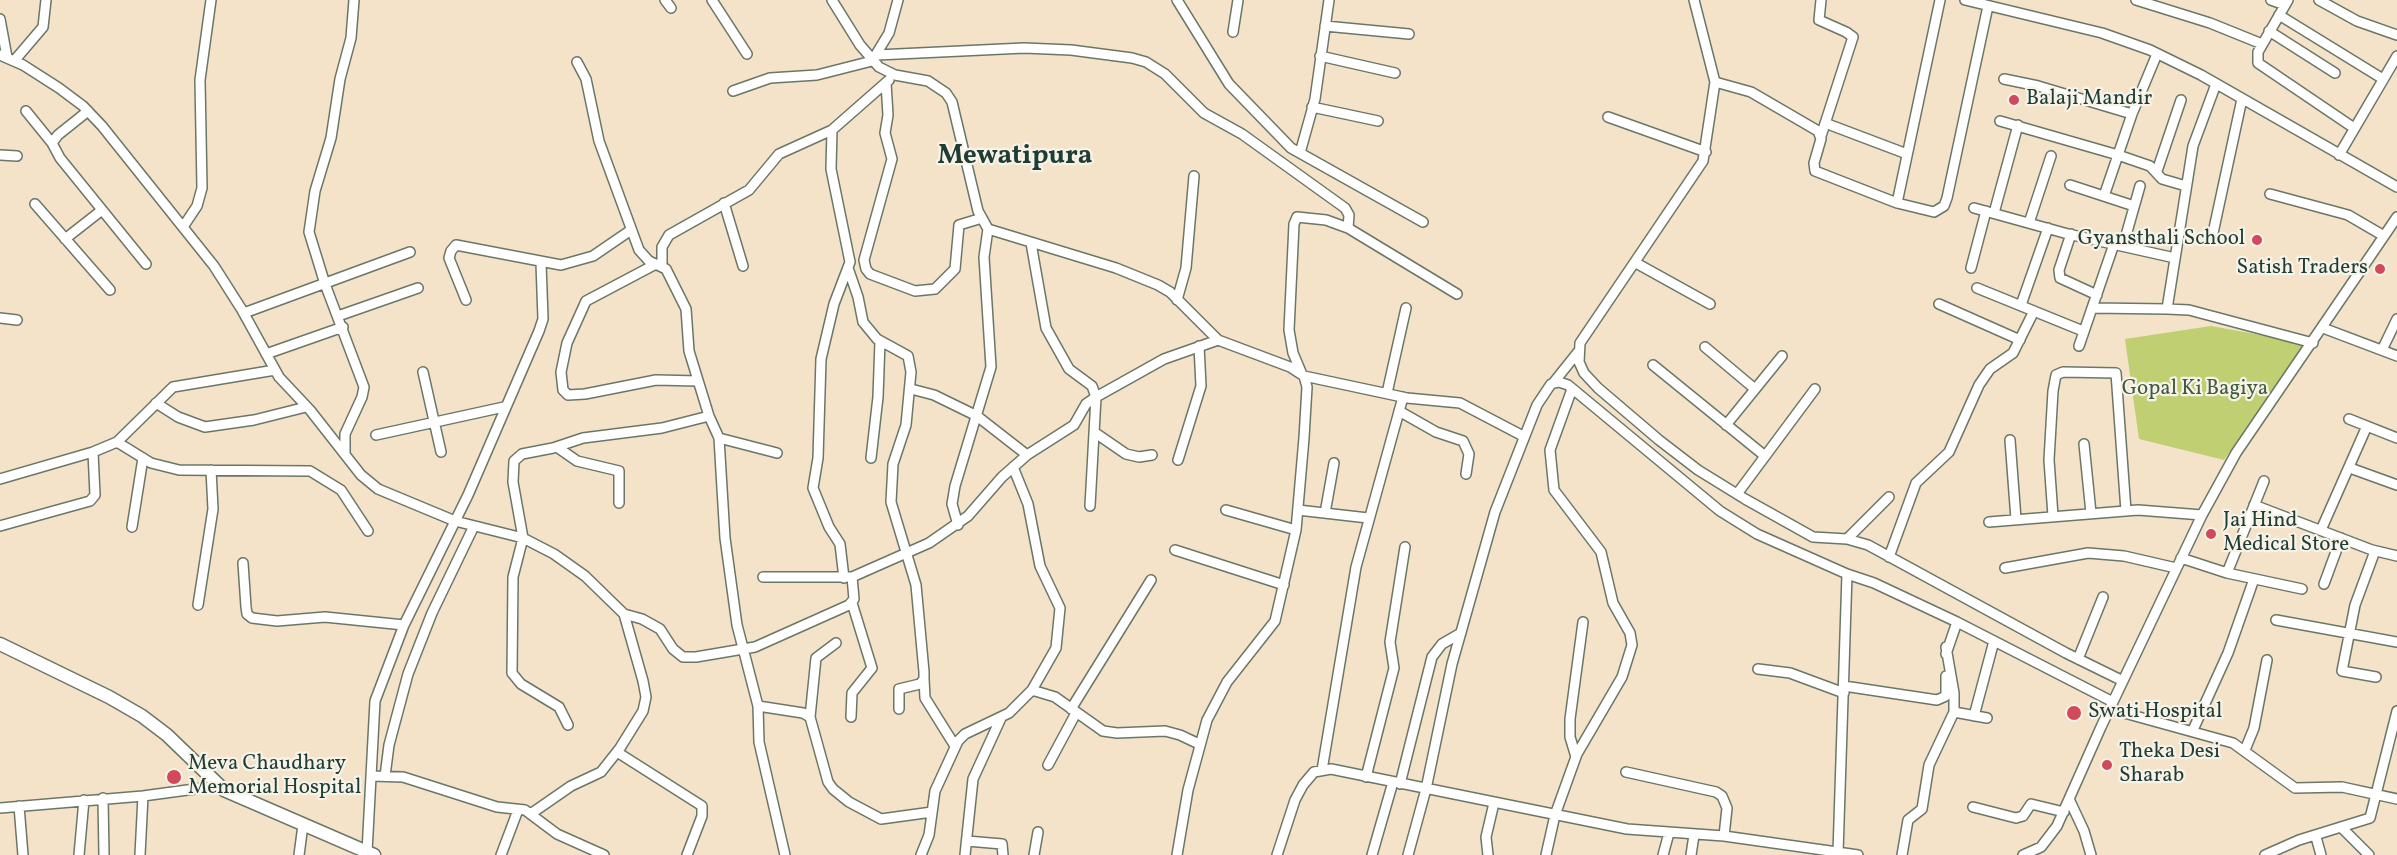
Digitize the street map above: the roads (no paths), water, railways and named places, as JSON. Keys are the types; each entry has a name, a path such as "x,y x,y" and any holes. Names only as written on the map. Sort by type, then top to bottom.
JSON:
{"main road":[{"path":"0,644 137,712 167,735 217,786 371,853"}],"street":[{"path":"7,58 43,27 46,0"},
{"path":"183,227 197,206 202,188 200,80 211,0"},
{"path":"345,453 345,434 363,397 364,387 325,284 309,232 315,192 331,138 340,79 351,38 354,0"},
{"path":"712,0 747,54"},
{"path":"832,0 874,58 895,75 935,84 949,97 982,218 988,229 984,256 992,355 988,381 953,496 958,525"},
{"path":"874,58 889,33 898,0"},
{"path":"1177,0 1229,84 1291,148 1423,222"},
{"path":"1233,32 1238,0"},
{"path":"1300,153 1312,107 1329,0"},
{"path":"1694,0 1715,82 1706,152 1691,182 1580,343 1579,362 1584,373 1598,388 1698,470 1737,494 1813,537 1847,539 1868,545 2123,681"},
{"path":"1821,0 1818,10 1819,20 1852,37 1821,136 1814,162 1815,171 1926,212 1940,210 1944,207 1988,6"},
{"path":"1897,203 1940,0"},
{"path":"1965,0 2102,33 2157,54 2216,84 2397,187"},
{"path":"2136,0 2210,23 2262,44"},
{"path":"2271,0 2287,3 2262,44 2256,58 2258,63 2354,128"},
{"path":"2319,0 2357,21 2378,26 2397,35"},
{"path":"2279,15 2383,79"},
{"path":"0,19 7,58 59,88 88,111 214,266 244,313 275,370 361,475 378,489 455,521 523,538 571,564 624,614 653,624 683,657 744,650 795,631 852,603"},
{"path":"1325,26 1408,34"},
{"path":"2269,32 2335,73"},
{"path":"733,91 770,78 817,75 874,58 1033,48 1132,58 1165,74 1204,113 1242,134 1344,208 1349,215 1348,228"},
{"path":"2104,196 2132,114 2157,54"},
{"path":"1320,56 1395,73"},
{"path":"2339,155 2397,56"},
{"path":"578,62 586,79 599,141 631,230 643,256 666,269 686,309 688,344 709,416 719,438 725,538 737,625 758,706 759,742 785,855"},
{"path":"659,265 662,246 669,235 753,186 779,154 832,130 895,75"},
{"path":"2004,79 2038,86 2132,114"},
{"path":"1715,82 1751,92 1818,131 1821,136"},
{"path":"886,83 888,115 885,133 892,159 864,260 866,269 870,273 915,291 935,289 955,269 959,225 982,218"},
{"path":"2167,309 2193,146 2216,84"},
{"path":"2213,233 2242,99"},
{"path":"2157,171 2181,100"},
{"path":"1312,107 1378,121"},
{"path":"26,111 52,143 60,158 146,264"},
{"path":"52,143 57,135 88,111"},
{"path":"1608,117 1706,152"},
{"path":"2000,121 2150,166 2162,179 2186,186"},
{"path":"1825,123 1907,154"},
{"path":"1971,268 2018,125"},
{"path":"832,130 831,169 849,257 848,268 834,304 821,359 818,458 813,488 829,527 840,544 852,603 872,668 852,693 851,717"},
{"path":"0,155 17,156"},
{"path":"2029,223 2051,156"},
{"path":"1178,300 1186,268 1194,176"},
{"path":"2070,185 2134,206"},
{"path":"2079,346 2140,186"},
{"path":"2270,194 2348,215 2384,236"},
{"path":"724,203 743,266"},
{"path":"35,204 110,290"},
{"path":"1974,208 2071,234 2175,258"},
{"path":"65,239 102,210"},
{"path":"1178,855 1199,744 1227,682 1275,621 1296,530 1307,387 1293,353 1289,330 1295,220 1301,216 1348,228 1457,294"},
{"path":"2031,854 2048,840 2064,812 2176,568 2236,453 2397,217"},
{"path":"2021,305 2048,228"},
{"path":"988,229 1116,268 1158,285 1178,300 1218,340 1303,374 1403,397 1460,403 1523,436"},
{"path":"466,300 450,258 451,250 456,246 561,265 582,261 631,230"},
{"path":"2071,234 2059,270 2060,278 2097,295"},
{"path":"1031,243 1046,328 1069,369 1092,386 1096,397 1090,506"},
{"path":"244,313 410,252"},
{"path":"371,853 375,701 404,625 455,521 543,319 541,263"},
{"path":"1636,263 1710,304"},
{"path":"659,265 586,301 567,343 561,372 563,390 568,395 585,394 656,380 698,381"},
{"path":"848,268 858,297 861,317 880,341 908,356 911,389 903,439 893,464 891,502 907,553 918,600 926,698 955,746"},
{"path":"338,316 418,288"},
{"path":"1977,288 2084,331"},
{"path":"1939,304 2020,340"},
{"path":"1387,393 1406,308"},
{"path":"2092,308 2189,310 2313,343"},
{"path":"1889,556 1916,483 1949,452 1979,385 1990,369 2013,352 2034,311"},
{"path":"0,318 17,320"},
{"path":"2382,350 2397,319"},
{"path":"266,354 342,327"},
{"path":"2323,328 2397,356"},
{"path":"763,577 848,577 929,543 958,525 1027,455 1074,425 1086,404 1164,359 1218,340"},
{"path":"871,458 878,398 880,341"},
{"path":"1178,460 1201,386 1199,346"},
{"path":"1705,347 1755,389"},
{"path":"1408,855 1426,789 1438,725 1461,633 1495,512 1537,405 1578,352"},
{"path":"1726,425 1782,356"},
{"path":"1653,365 1765,456"},
{"path":"0,479 93,452 117,442 173,387 275,370"},
{"path":"423,372 441,452"},
{"path":"2053,516 2049,460 2053,391 2056,375 2063,372 2116,372 2126,511"},
{"path":"1554,382 1568,385 1720,511 1757,534 1847,574 1874,583 1957,622 2111,706 2218,736 2245,750 2295,788 2342,787 2397,799"},
{"path":"911,389 934,395 977,417 1027,455"},
{"path":"1546,855 1555,815 1576,757 1622,677 1632,645 1630,633 1615,610 1601,552 1554,490 1550,450 1572,389"},
{"path":"1737,494 1815,389"},
{"path":"1322,770 1356,567 1403,397"},
{"path":"156,403 178,417 205,427 260,419 306,407"},
{"path":"376,435 504,407"},
{"path":"1399,411 1436,432 1463,441 1469,454 1466,474"},
{"path":"568,725 559,707 521,684 512,674 513,577 523,538 513,482 514,461 522,454 557,447 582,438 662,428 709,416"},
{"path":"2349,419 2397,438"},
{"path":"2321,530 2367,426"},
{"path":"1094,432 1126,454 1139,457 1152,455"},
{"path":"719,438 777,453"},
{"path":"2010,440 2016,519"},
{"path":"117,442 143,458 167,468 310,471 341,490 368,531"},
{"path":"2084,444 2091,513"},
{"path":"557,447 577,461 619,471 619,503"},
{"path":"0,526 90,501 95,495 93,452"},
{"path":"132,527 143,458"},
{"path":"1325,513 1334,463"},
{"path":"921,855 929,835 935,791 955,746 965,734 1001,718 1032,690 1056,648 1060,608 1040,566 1028,504 1013,467"},
{"path":"2350,468 2397,485"},
{"path":"198,605 213,509 211,470"},
{"path":"2227,573 2264,481"},
{"path":"1847,539 1889,497"},
{"path":"2254,505 2375,551 2397,556"},
{"path":"1226,510 1296,530"},
{"path":"1298,510 1368,518"},
{"path":"1989,522 2126,511 2202,515"},
{"path":"385,776 389,746 408,674 432,613 474,526"},
{"path":"2324,584 2341,538"},
{"path":"1366,777 1394,668 1390,642 1405,547"},
{"path":"1175,550 1284,585"},
{"path":"2375,551 2358,597 2342,671 2376,678"},
{"path":"2005,568 2088,553 2124,556 2176,568"},
{"path":"2181,558 2227,573 2302,589"},
{"path":"243,563 247,614 252,618 277,621 325,617 404,625"},
{"path":"1838,853 1847,574"},
{"path":"2193,730 2228,653 2254,579"},
{"path":"1048,765 1073,711 1151,580"},
{"path":"2078,659 2103,597"},
{"path":"532,813 571,786 601,772 643,711 646,697 624,614"},
{"path":"2276,620 2397,642"},
{"path":"1576,757 1570,738 1570,719 1583,622"},
{"path":"1758,669 1790,673 1844,690 1931,700 1943,699 1947,691 1946,647 1957,622"},
{"path":"1372,855 1397,783 1432,657 1442,644 1461,633"},
{"path":"1974,716 1994,641"},
{"path":"836,643 816,658 810,717 828,782 838,794 881,819 932,812"},
{"path":"1902,855 1908,820 1922,809 1929,765 1954,712 1954,693 1946,647"},
{"path":"2245,750 2254,728 2267,660"},
{"path":"899,709 899,689 920,684 924,679"},
{"path":"1032,690 1047,692 1098,729 1109,732 1165,732 1180,735 1199,744"},
{"path":"758,706 803,713 810,717"},
{"path":"2269,855 2299,840 2316,837 2370,818 2397,711"},
{"path":"1954,712 1988,718"},
{"path":"965,855 973,779 1001,718"},
{"path":"616,752 702,806 702,816 687,855"},
{"path":"1277,855 1295,800 1310,775 1322,770 1627,830 1724,836 1853,855"},
{"path":"1626,772 1716,792 1722,796 1727,808 1724,836"},
{"path":"372,776 414,779 486,804 532,813 557,834 604,855"},
{"path":"0,808 143,796 217,786"},
{"path":"140,855 143,796"},
{"path":"103,798 104,855"},
{"path":"2069,799 2084,831 2091,855"},
{"path":"79,855 84,800"},
{"path":"1488,855 1486,837 1494,803"},
{"path":"1973,807 2016,818 2023,816 2031,804 2064,812"},
{"path":"19,806 23,855"},
{"path":"501,855 518,810"},
{"path":"298,855 303,825"},
{"path":"2342,828 2369,855"},
{"path":"1034,855 1038,831"},
{"path":"1664,855 1669,833"},
{"path":"1691,855 1694,835"},
{"path":"2316,837 2321,855"},
{"path":"967,841 1002,844 1003,855"}],"place":[{"name":"Balaji Mandir","path":"2014,100"},
{"name":"Gyansthali School","path":"2257,240"},
{"name":"Satish Traders","path":"2380,269"},
{"name":"Jai Hind Medical Store","path":"2211,534"},
{"name":"Swati Hospital","path":"2074,713"},
{"name":"Theka Desi Sharab","path":"2107,765"},
{"name":"Meva Chaudhary Memorial Hospital","path":"174,777"}],"district":[{"name":"Mewatipura","path":"1015,158"}],"park label":[{"name":"Gopal Ki Bagiya","path":"2195,390"}]}
